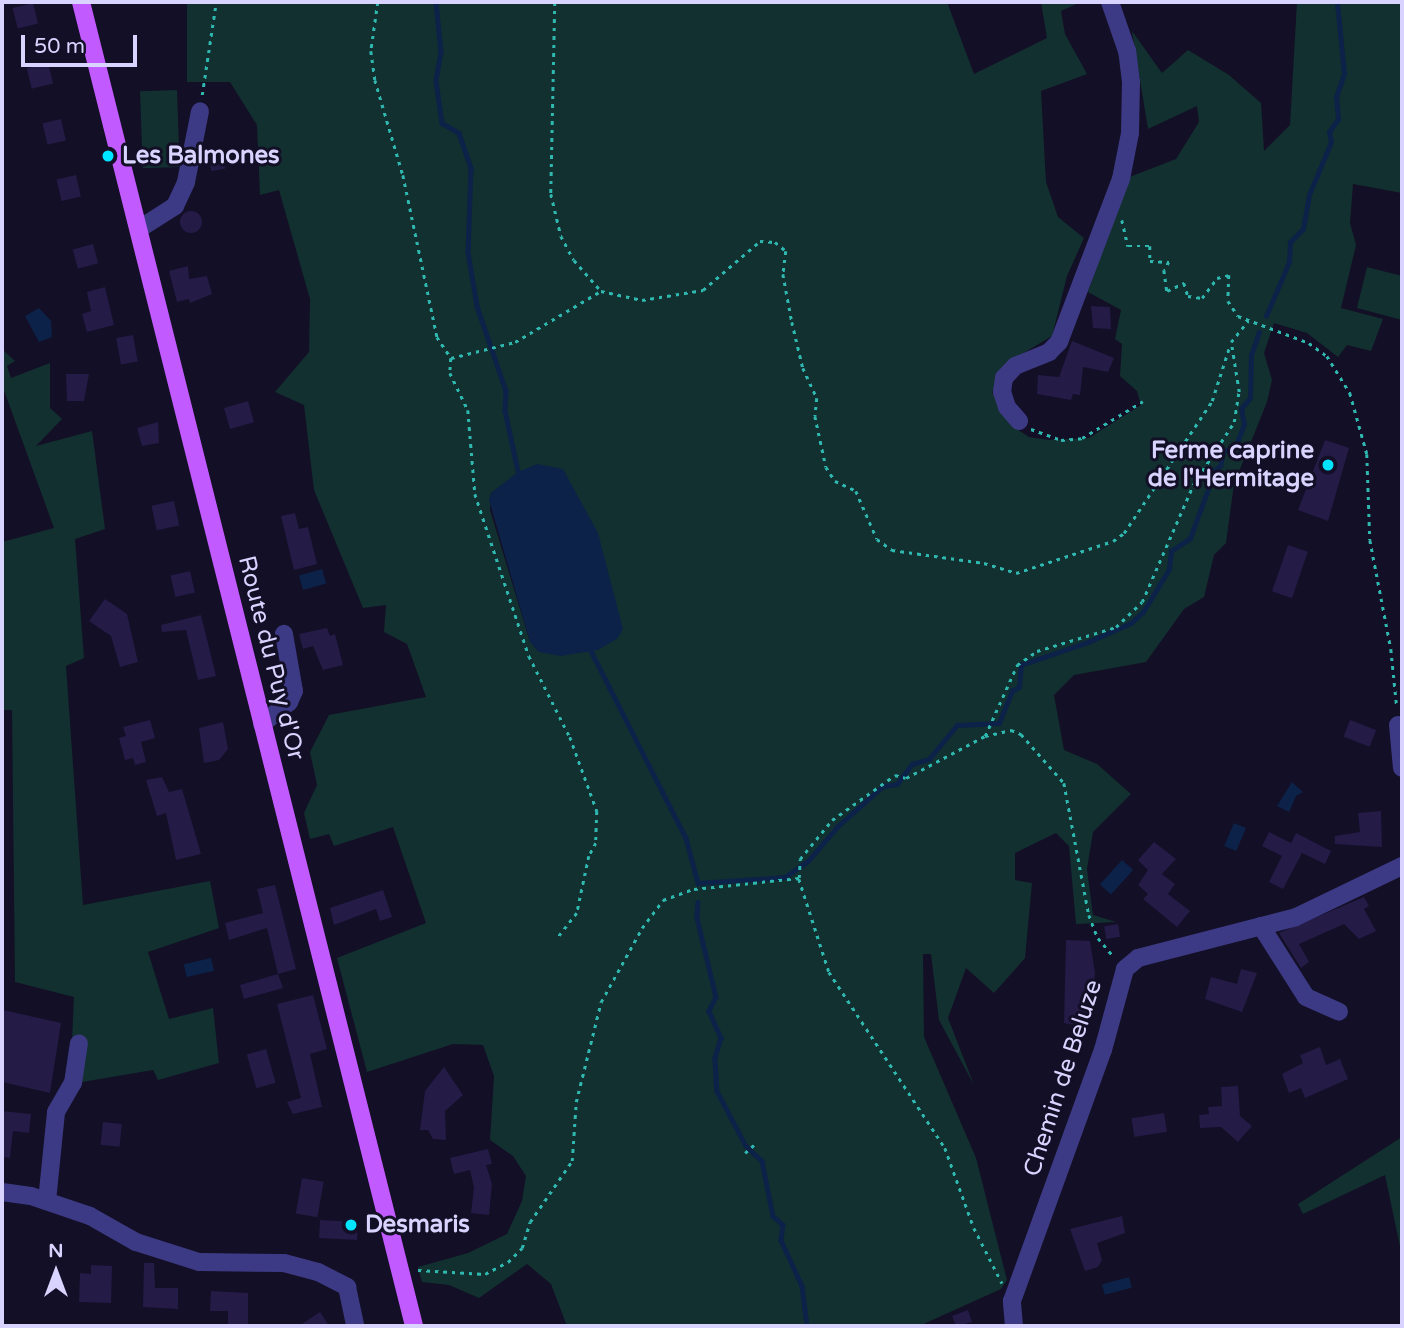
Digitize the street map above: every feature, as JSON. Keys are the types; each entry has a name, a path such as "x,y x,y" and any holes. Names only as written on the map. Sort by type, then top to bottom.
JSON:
{"main road":[{"name":"Route du Puy d'Or","path":"81,2 414,1326"}],"street":[{"path":"1019,421 1007,407 1002,392 1004,378 1014,366 1049,352 1059,342 1110,210 1130,133 1131,82 1127,51 1110,2"},
{"path":"139,229 175,206 186,182 200,111"},
{"path":"262,724 289,702 294,691 284,634"},
{"path":"1398,725 1402,768"},
{"name":"Chemin de Beluze","path":"1014,1326 1012,1301 1102,1050 1125,969 1138,958 1296,917 1402,866"},
{"path":"1261,926 1306,997 1339,1012"},
{"path":"47,1201 56,1112 73,1083 79,1043"},
{"path":"2,1192 47,1201 90,1216 136,1242 190,1260 284,1263 318,1272 347,1287 355,1326"}],"path":[{"path":"200,111 216,2"},
{"path":"378,2 371,51 376,80 403,175 437,337 451,358 450,373 468,410 475,494 488,540 529,656 570,737 597,811 596,844 589,856 577,913 556,939"},
{"path":"555,2 551,194 561,236 574,260 601,291 642,300 703,290 760,241 775,242 786,251 783,274 803,369 817,398 815,416 825,467 835,481 856,491 881,544 892,550 984,562 1016,573 1093,550 1124,533 1212,401 1231,342 1248,321"},
{"path":"1110,210 1123,222 1128,246 1150,246 1148,259 1169,262 1164,270 1167,291 1184,283 1188,296 1202,298 1217,278 1229,275 1228,301 1248,321 1309,343 1327,356 1350,393 1367,454 1370,540 1391,649 1398,725"},
{"path":"451,358 514,342 601,291"},
{"path":"985,736 1017,664 1037,651 1116,627 1142,602 1193,485 1234,422 1239,392 1231,342"},
{"path":"1019,421 1041,435 1061,440 1082,438 1143,401"},
{"path":"1012,1301 974,1228 945,1148 830,972 799,878 800,859 832,820 895,775 906,778 985,736 1011,730 1021,734 1065,783 1088,915 1098,938 1125,969"},
{"path":"400,1273 485,1274 508,1262 522,1248 530,1222 572,1161 576,1102 601,1002 642,928 663,900 694,889 799,878"},
{"path":"745,1153 754,1145"}],"green space":[{"path":"187,2 947,2 974,74 1047,38 1041,2 1081,2 1061,11 1065,34 1087,74 1041,91 1046,182 1058,217 1084,238 1067,276 1052,336 1007,363 992,392 1012,426 1029,437 1049,440 1089,438 1141,405 1137,391 1120,376 1122,344 1115,339 1121,310 1088,292 1127,178 1176,159 1199,122 1197,106 1148,129 1132,31 1162,73 1188,50 1229,75 1261,103 1264,151 1290,125 1297,2 1402,2 1402,193 1353,184 1350,223 1356,245 1341,308 1383,319 1371,351 1347,345 1338,357 1307,333 1274,323 1264,353 1272,380 1267,402 1234,484 1226,543 1214,555 1204,597 1184,609 1146,662 1074,675 1054,695 1064,750 1097,764 1131,794 1093,832 1087,869 1093,915 1116,922 1076,924 1069,846 1056,833 1015,853 1015,880 1032,883 1025,958 994,993 966,968 948,1018 974,1085 939,1020 931,954 923,954 924,1037 976,1158 1007,1280 1001,1289 919,1326 567,1326 551,1284 527,1264 479,1298 449,1285 422,1282 418,1267 468,1253 507,1234 522,1201 526,1176 513,1156 490,1140 494,1076 483,1045 453,1044 367,1072 337,958 426,923 393,827 334,846 329,834 310,839 304,813 317,785 310,752 329,715 426,697 407,644 384,632 386,605 363,608 314,490 304,405 275,392 309,352 310,299 279,190 260,195 257,125 230,82 187,82","holes":["537,464 530,642 490,510 491,493"]},
{"path":"177,90 180,167 143,168 140,91"},
{"path":"1367,267 1402,276 1402,320 1357,308"},
{"path":"2,349 15,361 7,366 11,378 50,363 50,408 62,419 36,446 92,431 105,529 75,539 84,658 66,666 83,905 210,881 219,928 148,952 169,1019 213,1008 219,1063 158,1080 153,1070 82,1082 86,1045 72,1041 74,997 15,982 12,710 2,710 2,542 54,528 2,385"},
{"path":"1402,1137 1402,1256 1385,1175 1303,1214 1298,1204"}],"water":[{"path":"39,308 51,321 52,337 39,342 25,316"},
{"path":"537,464 563,469 598,533 623,629 618,638 598,650 561,656 539,652 530,642 489,500 491,493 518,472"},
{"path":"322,569 326,583 303,590 299,576"},
{"path":"1292,782 1303,792 1296,796 1289,812 1277,806"},
{"path":"1234,823 1246,828 1236,851 1224,846"},
{"path":"1122,860 1133,870 1111,895 1100,885"},
{"path":"211,958 214,971 187,977 184,964"},
{"path":"1129,1277 1132,1288 1105,1295 1102,1284"}],"building":[{"path":"33,3 38,23 18,28 13,8"},
{"path":"48,63 53,83 32,89 27,68"},
{"path":"61,119 66,140 47,145 42,123"},
{"path":"222,149 225,169 211,171 208,151"},
{"path":"76,175 81,196 61,201 57,179"},
{"path":"191,211 199,214 202,222 199,230 191,233 183,230 180,222 183,214"},
{"path":"93,244 98,263 78,269 73,249"},
{"path":"188,266 189,279 207,276 212,294 190,303 189,299 177,302 169,271"},
{"path":"105,287 114,325 87,332 82,314 91,311 87,292"},
{"path":"1091,306 1110,307 1111,329 1093,328"},
{"path":"133,335 138,362 121,365 116,338"},
{"path":"1072,341 1114,358 1108,372 1083,367 1080,395 1073,394 1071,400 1037,394 1038,375 1059,377"},
{"path":"66,374 89,374 84,401 67,401"},
{"path":"248,401 254,422 230,429 224,408"},
{"path":"158,422 159,443 142,446 137,428"},
{"path":"1325,440 1349,448 1328,521 1298,510"},
{"path":"174,501 179,525 157,530 152,506"},
{"path":"295,513 299,529 308,527 317,564 294,570 281,516"},
{"path":"1288,545 1308,552 1292,598 1272,591"},
{"path":"190,571 195,592 175,597 171,575"},
{"path":"105,599 127,614 138,662 120,667 111,636 89,621"},
{"path":"201,615 216,676 198,680 186,630 162,632 161,625"},
{"path":"327,628 330,636 335,634 343,665 323,670 313,646 303,649 299,634"},
{"path":"150,720 155,738 141,742 146,762 135,765 133,758 125,760 119,738 126,736 123,727"},
{"path":"1350,720 1376,730 1370,747 1344,737"},
{"path":"223,722 228,749 219,760 204,763 199,728"},
{"path":"162,777 169,792 182,789 201,854 176,860 166,813 157,816 146,780"},
{"path":"1381,811 1382,847 1335,844 1335,836 1360,832 1358,813"},
{"path":"1269,832 1291,843 1296,833 1331,851 1325,864 1302,853 1283,889 1269,882 1282,856 1262,846"},
{"path":"1154,842 1176,859 1162,874 1175,884 1168,894 1190,911 1177,927 1143,899 1148,894 1138,885 1148,870 1138,860"},
{"path":"275,885 296,969 278,974 267,928 229,940 225,923 263,913 257,889"},
{"path":"383,890 392,917 380,921 376,909 334,925 330,908"},
{"path":"1364,897 1369,906 1364,909 1376,931 1359,939 1344,924 1299,944 1309,962 1301,968 1279,933"},
{"path":"1118,924 1120,937 1106,939 1104,926"},
{"path":"1066,940 1090,941 1095,973 1089,1028 1064,1023"},
{"path":"1241,969 1257,973 1242,1012 1205,999 1211,977 1237,984"},
{"path":"278,974 283,988 244,999 240,985"},
{"path":"313,995 327,1049 310,1054 322,1107 293,1114 287,1102 301,1098 277,1004"},
{"path":"3,1010 61,1023 50,1093 2,1082"},
{"path":"1320,1047 1326,1065 1340,1059 1348,1079 1305,1098 1301,1088 1289,1093 1282,1074 1303,1063 1300,1055"},
{"path":"266,1049 276,1083 256,1088 247,1055"},
{"path":"444,1067 463,1095 445,1111 446,1140 433,1139 428,1130 420,1130 425,1091"},
{"path":"1238,1086 1240,1116 1252,1126 1238,1142 1221,1127 1200,1128 1199,1115 1209,1114 1208,1107 1222,1106 1221,1087"},
{"path":"2,1111 31,1114 29,1133 13,1131 10,1158 2,1157"},
{"path":"1164,1113 1167,1132 1134,1137 1131,1118"},
{"path":"103,1122 122,1124 119,1147 101,1145"},
{"path":"488,1149 492,1164 486,1165 492,1184 489,1215 471,1213 474,1188 470,1170 454,1174 450,1158"},
{"path":"302,1178 324,1182 317,1217 296,1213"},
{"path":"1122,1216 1125,1233 1097,1243 1102,1260 1098,1267 1085,1271 1070,1229"},
{"path":"320,1220 358,1222 357,1240 319,1238"},
{"path":"144,1263 154,1263 155,1288 178,1288 178,1309 143,1307"},
{"path":"91,1265 112,1266 111,1303 79,1302 80,1273 91,1274"},
{"path":"211,1291 248,1293 248,1326 228,1326 228,1311 210,1311"},
{"path":"968,1310 972,1322 956,1326 952,1316"},
{"path":"320,1312 329,1326 299,1326"}],"waterway":[{"path":"436,2 441,52 436,81 442,123 459,133 471,168 468,252 477,306 506,391 505,411 519,475"},
{"path":"1266,316 1289,262 1290,242 1303,229 1309,195 1331,142 1329,132 1338,119 1336,97 1344,74 1337,3"},
{"path":"589,647 686,838 698,883 785,877 808,861 837,827 883,786 897,784 912,764 929,759 957,725 999,723 1012,691 1019,687 1021,665 1088,642 1131,623 1143,612 1169,569 1171,551 1190,538 1210,484 1209,474 1220,466 1223,452 1236,445 1244,424 1241,409 1250,398 1251,355 1259,332"},
{"path":"698,902 697,918 716,997 709,1011 721,1038 715,1058 717,1091 746,1146 762,1161 773,1216 783,1225 781,1240 802,1286 807,1326"}],"place":[{"name":"Les Balmones","path":"108,156"},
{"name":"Ferme caprine de l'Hermitage","path":"1328,465"},
{"name":"Desmaris","path":"351,1225"}]}
